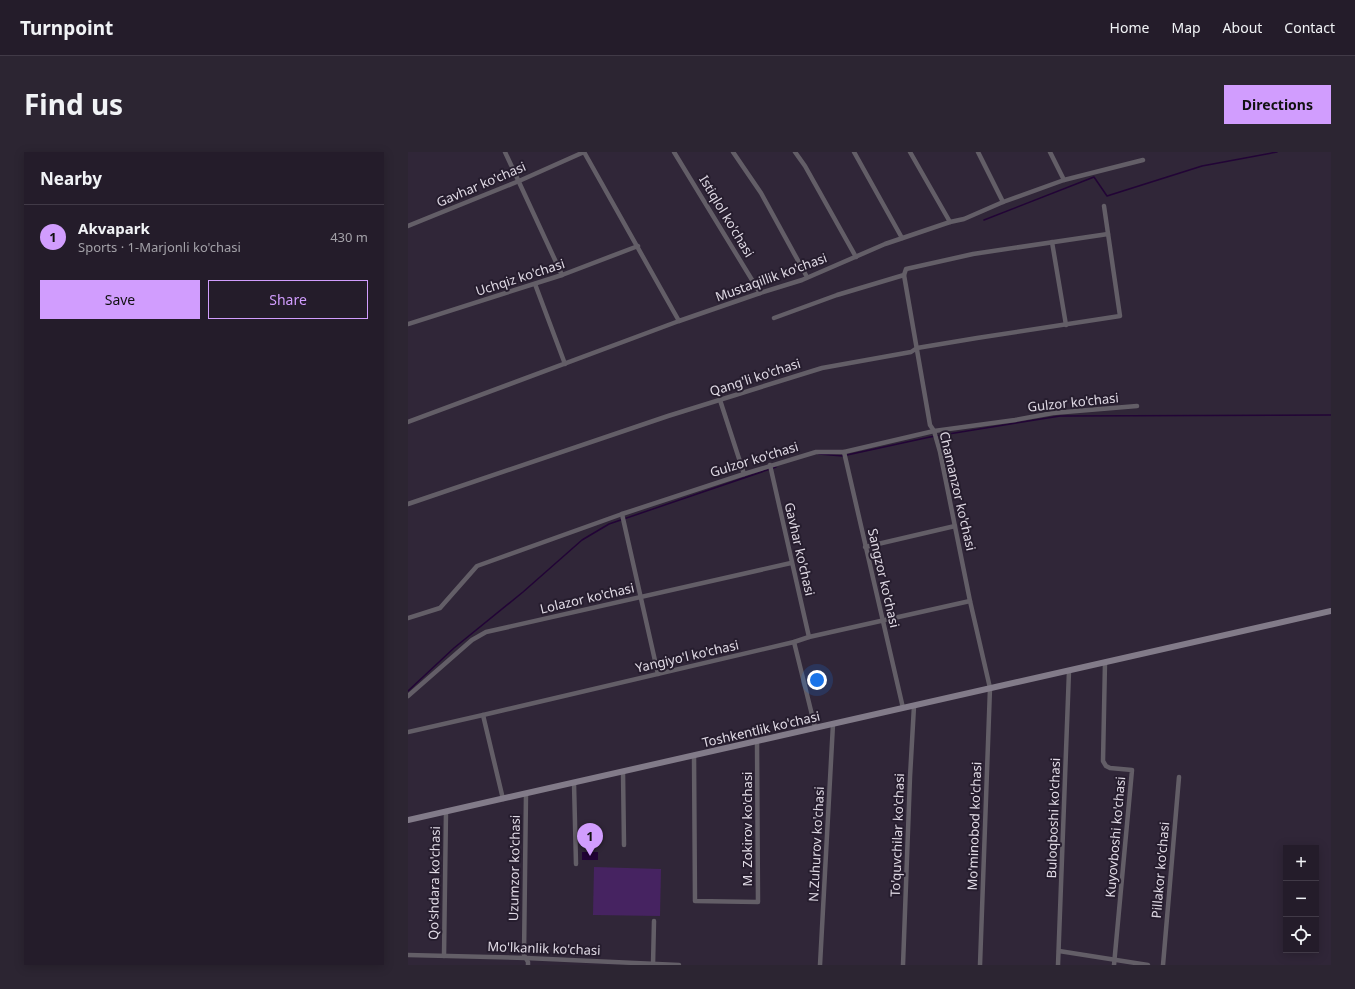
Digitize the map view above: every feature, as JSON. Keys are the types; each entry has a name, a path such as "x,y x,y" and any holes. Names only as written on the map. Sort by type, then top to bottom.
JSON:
{"main road":[{"name":"Toshkentlik ko'chasi","path":"408,820 694,756 757,740 1331,612"}],"street":[{"path":"505,152 562,275"},
{"path":"584,152 679,321"},
{"name":"Gavhar ko'chasi","path":"408,226 519,181 584,152"},
{"name":"Istiqlol ko'chasi","path":"674,152 760,292"},
{"path":"733,152 761,193 807,277"},
{"path":"795,152 805,166 856,257"},
{"path":"854,152 902,238"},
{"path":"910,152 950,222"},
{"path":"978,152 1003,202"},
{"path":"1050,152 1064,180"},
{"name":"Mustaqillik ko'chasi","path":"408,422 679,321 807,277 902,238 950,222 964,219 1003,202 1064,180 1143,160"},
{"path":"774,318 836,294 904,275 906,269 973,254 1108,234 1104,206"},
{"name":"Qang'li ko'chasi","path":"408,504 668,416 822,368 911,352 917,348 1120,316 1108,234"},
{"path":"1052,242 1066,325"},
{"name":"Uchqiz ko'chasi","path":"408,324 536,284 638,246"},
{"name":"Chamanzor ko'chasi","path":"904,275 930,425 934,431 940,452 970,601 990,688"},
{"path":"536,284 565,364"},
{"path":"720,400 744,474"},
{"name":"Gulzor ko'chasi","path":"408,618 440,608 476,566 622,514 770,465 816,452 844,452 934,431 1015,420 1053,413 1136,406"},
{"name":"Sangzor ko'chasi","path":"844,452 903,708"},
{"name":"Gavhar ko'chasi","path":"770,465 791,563 809,636"},
{"path":"622,514 658,674"},
{"path":"865,547 955,526"},
{"name":"Lolazor ko'chasi","path":"408,696 472,640 486,632 791,563"},
{"name":"Yangiyo'l ko'chasi","path":"408,732 794,642 809,636 970,601"},
{"path":"794,642 815,727"},
{"name":"Kuyovboshi ko'chasi","path":"1105,662 1103,761 1106,766 1110,768 1132,770 1114,963"},
{"name":"Buloqboshi ko'chasi","path":"1058,965 1069,671"},
{"name":"Mo'minobod ko'chasi","path":"980,965 990,688"},
{"name":"To'quvchilar ko'chasi","path":"903,965 914,706"},
{"path":"483,715 503,799"},
{"name":"N.Zuhurov ko'chasi","path":"820,965 833,724"},
{"name":"M. Zokirov ko'chasi","path":"694,756 694,901 758,902 757,740"},
{"path":"623,772 624,845"},
{"name":"Pillakor ko'chasi","path":"1163,965 1179,777"},
{"path":"574,783 576,864"},
{"name":"Uzumzor ko'chasi","path":"526,794 524,955 528,965"},
{"name":"Qo'shdara ko'chasi","path":"444,956 446,811"},
{"path":"653,964 654,921"},
{"path":"1059,951 1114,963 1148,965"},
{"name":"Mo'lkanlik ko'chasi","path":"408,955 526,958 679,965"}],"shaded area":[{"path":"582,852 598,852 598,860 582,860"},
{"path":"594,867 661,869 660,916 593,915"}],"waterway":[{"path":"984,220 1094,177 1107,196 1202,166 1277,152"},
{"path":"847,455 930,437 1060,416 1331,415"},
{"path":"819,454 843,456"},
{"path":"408,691 454,648 523,592 582,540 609,524 776,467"}],"place":[{"name":"Akvapark","path":"590,856"}]}
